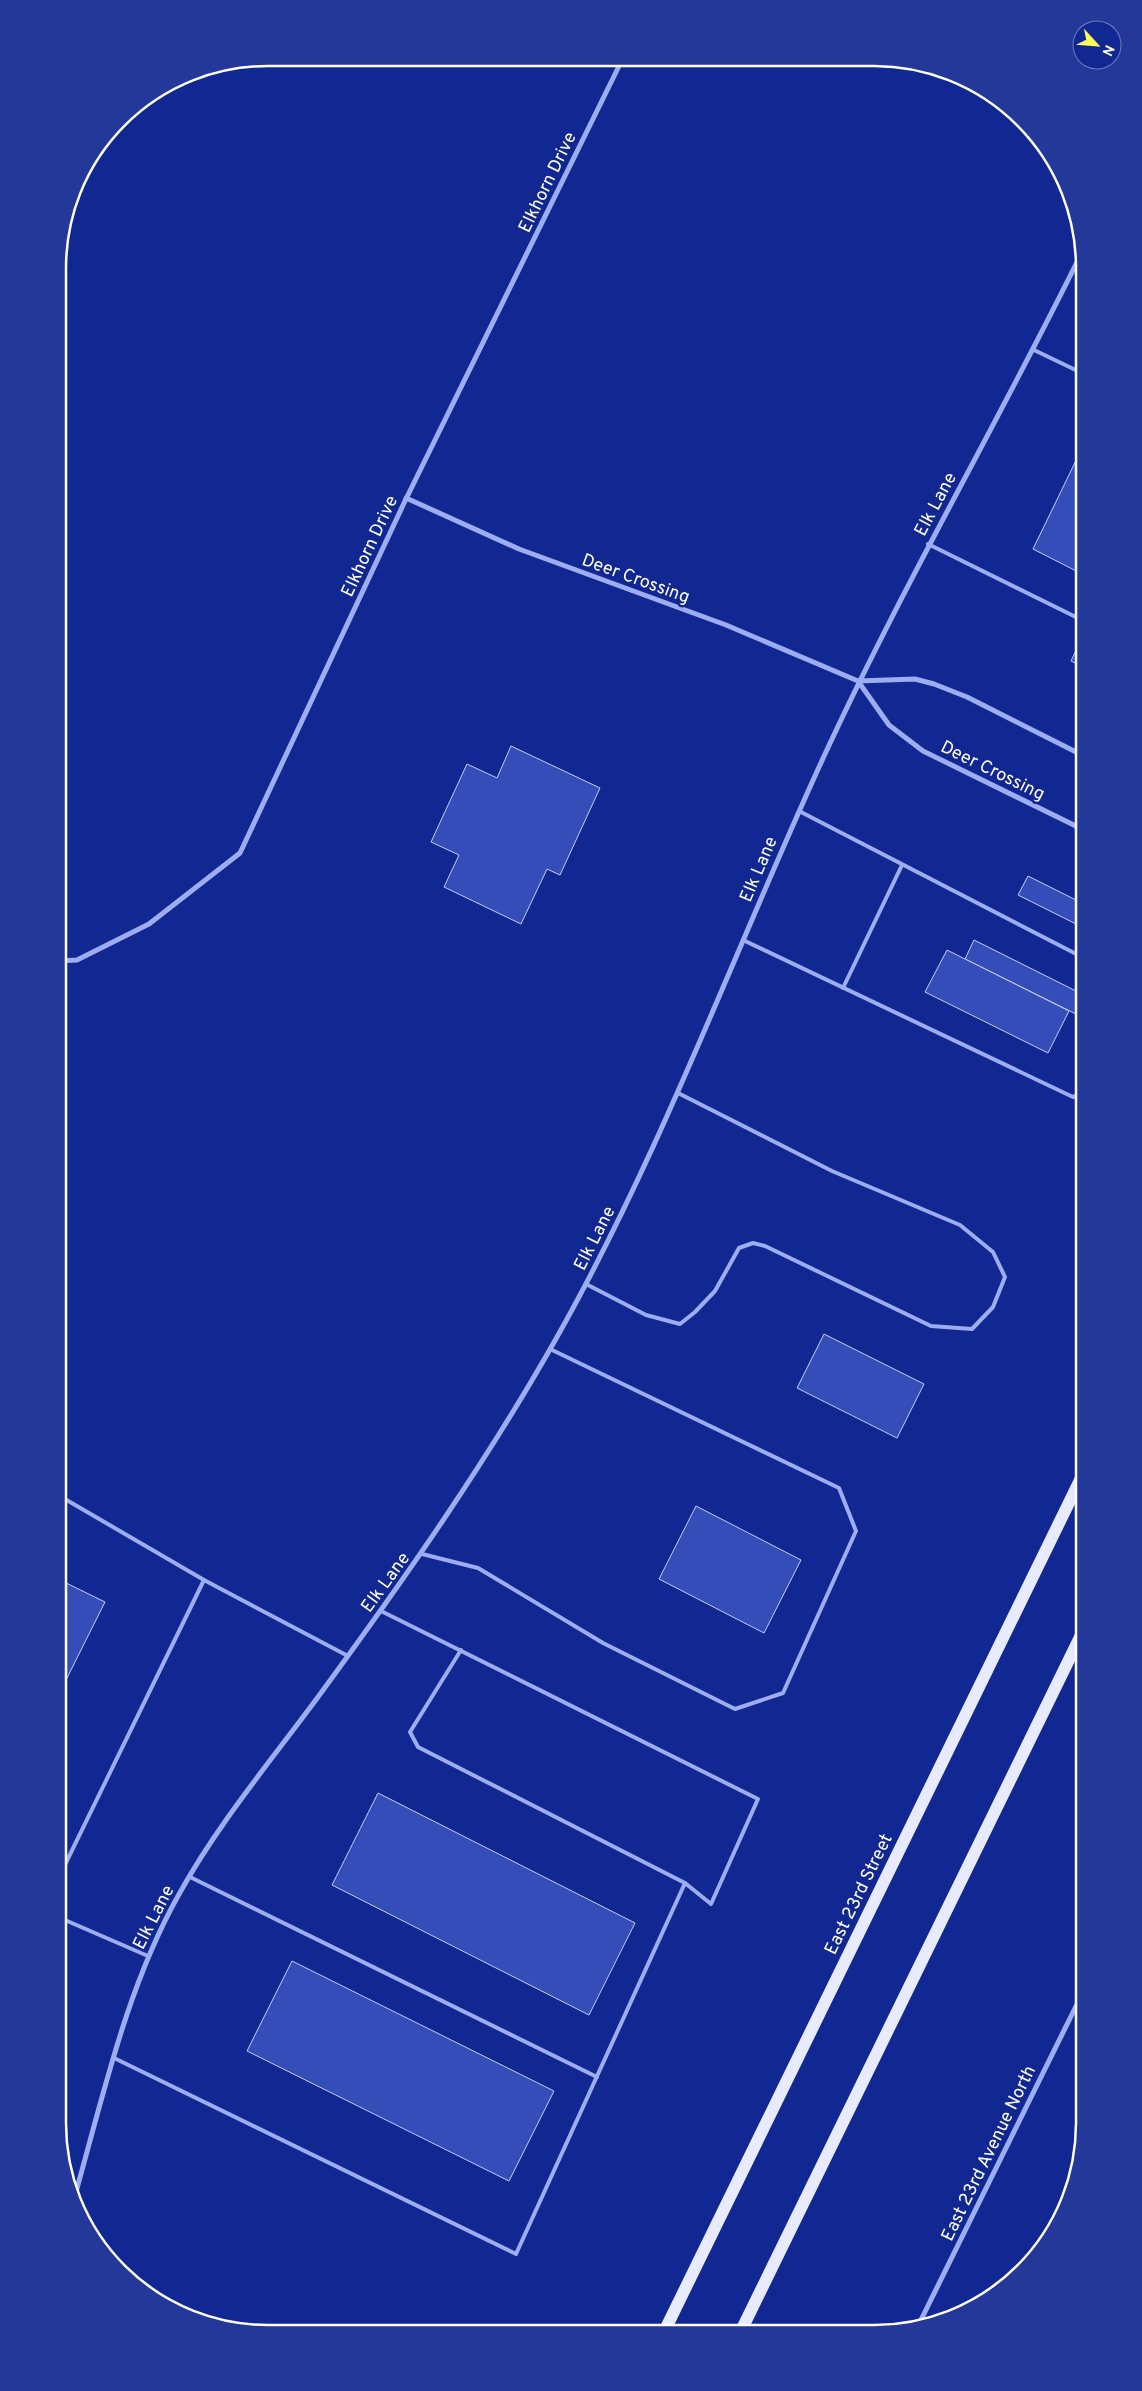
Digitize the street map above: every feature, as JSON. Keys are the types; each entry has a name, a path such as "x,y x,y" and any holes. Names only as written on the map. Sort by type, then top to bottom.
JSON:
{"main road":[{"name":"East 23rd Street","path":"667,2325 1076,1488"},
{"path":"744,2325 1076,1645"}],"street":[{"name":"Elkhorn Drive","path":"66,961 77,960 149,924 240,853 406,498 619,66"},
{"name":"Elk Lane","path":"77,2188 114,2058 148,1956 178,1896 228,1818 422,1554 498,1436 550,1350 586,1284 649,1158 799,811 858,681 928,544 1034,350 1076,265"},
{"name":"Deer Crossing","path":"406,498 519,549 726,625 858,681 915,679 934,684 967,697 1076,752"},
{"name":"Deer Crossing","path":"858,681 889,725 923,751 1076,826"},
{"name":"East 23rd Avenue North","path":"921,2319 1076,2006"}],"lane":[{"path":"1034,350 1076,370"},
{"path":"928,544 1076,617"},
{"path":"799,811 1076,954"},
{"path":"843,988 902,865"},
{"path":"743,940 1073,1097 1076,1096"},
{"path":"586,1284 646,1315 680,1324 695,1312 716,1290 739,1248 753,1243 765,1246 931,1326 972,1329 993,1307 1005,1278 993,1252 960,1226 832,1171 678,1093"},
{"path":"422,1554 478,1568 602,1643 734,1709 783,1693 856,1531 839,1488 550,1350"},
{"path":"66,1500 204,1580 348,1656"},
{"path":"66,1863 204,1580"},
{"path":"381,1610 461,1650 758,1799 711,1904 685,1884 418,1746 410,1732 461,1650"},
{"path":"190,1877 597,2077"},
{"path":"114,2058 516,2254 685,1884"},
{"path":"66,1920 148,1956"}],"building":[{"path":"1076,460 1076,571 1033,549"},
{"path":"1076,650 1076,663 1071,661"},
{"path":"511,746 600,788 560,875 547,869 521,924 444,887 459,855 431,842 467,764 497,778"},
{"path":"1028,876 1076,900 1076,924 1018,895"},
{"path":"974,940 1076,991 1076,1014 965,959"},
{"path":"947,950 1069,1011 1048,1053 925,992"},
{"path":"824,1334 924,1384 897,1438 797,1388"},
{"path":"696,1506 801,1560 764,1633 659,1579"},
{"path":"66,1583 105,1602 66,1680"},
{"path":"378,1793 635,1923 589,2015 332,1885"},
{"path":"292,1961 554,2091 509,2181 247,2051"}]}
